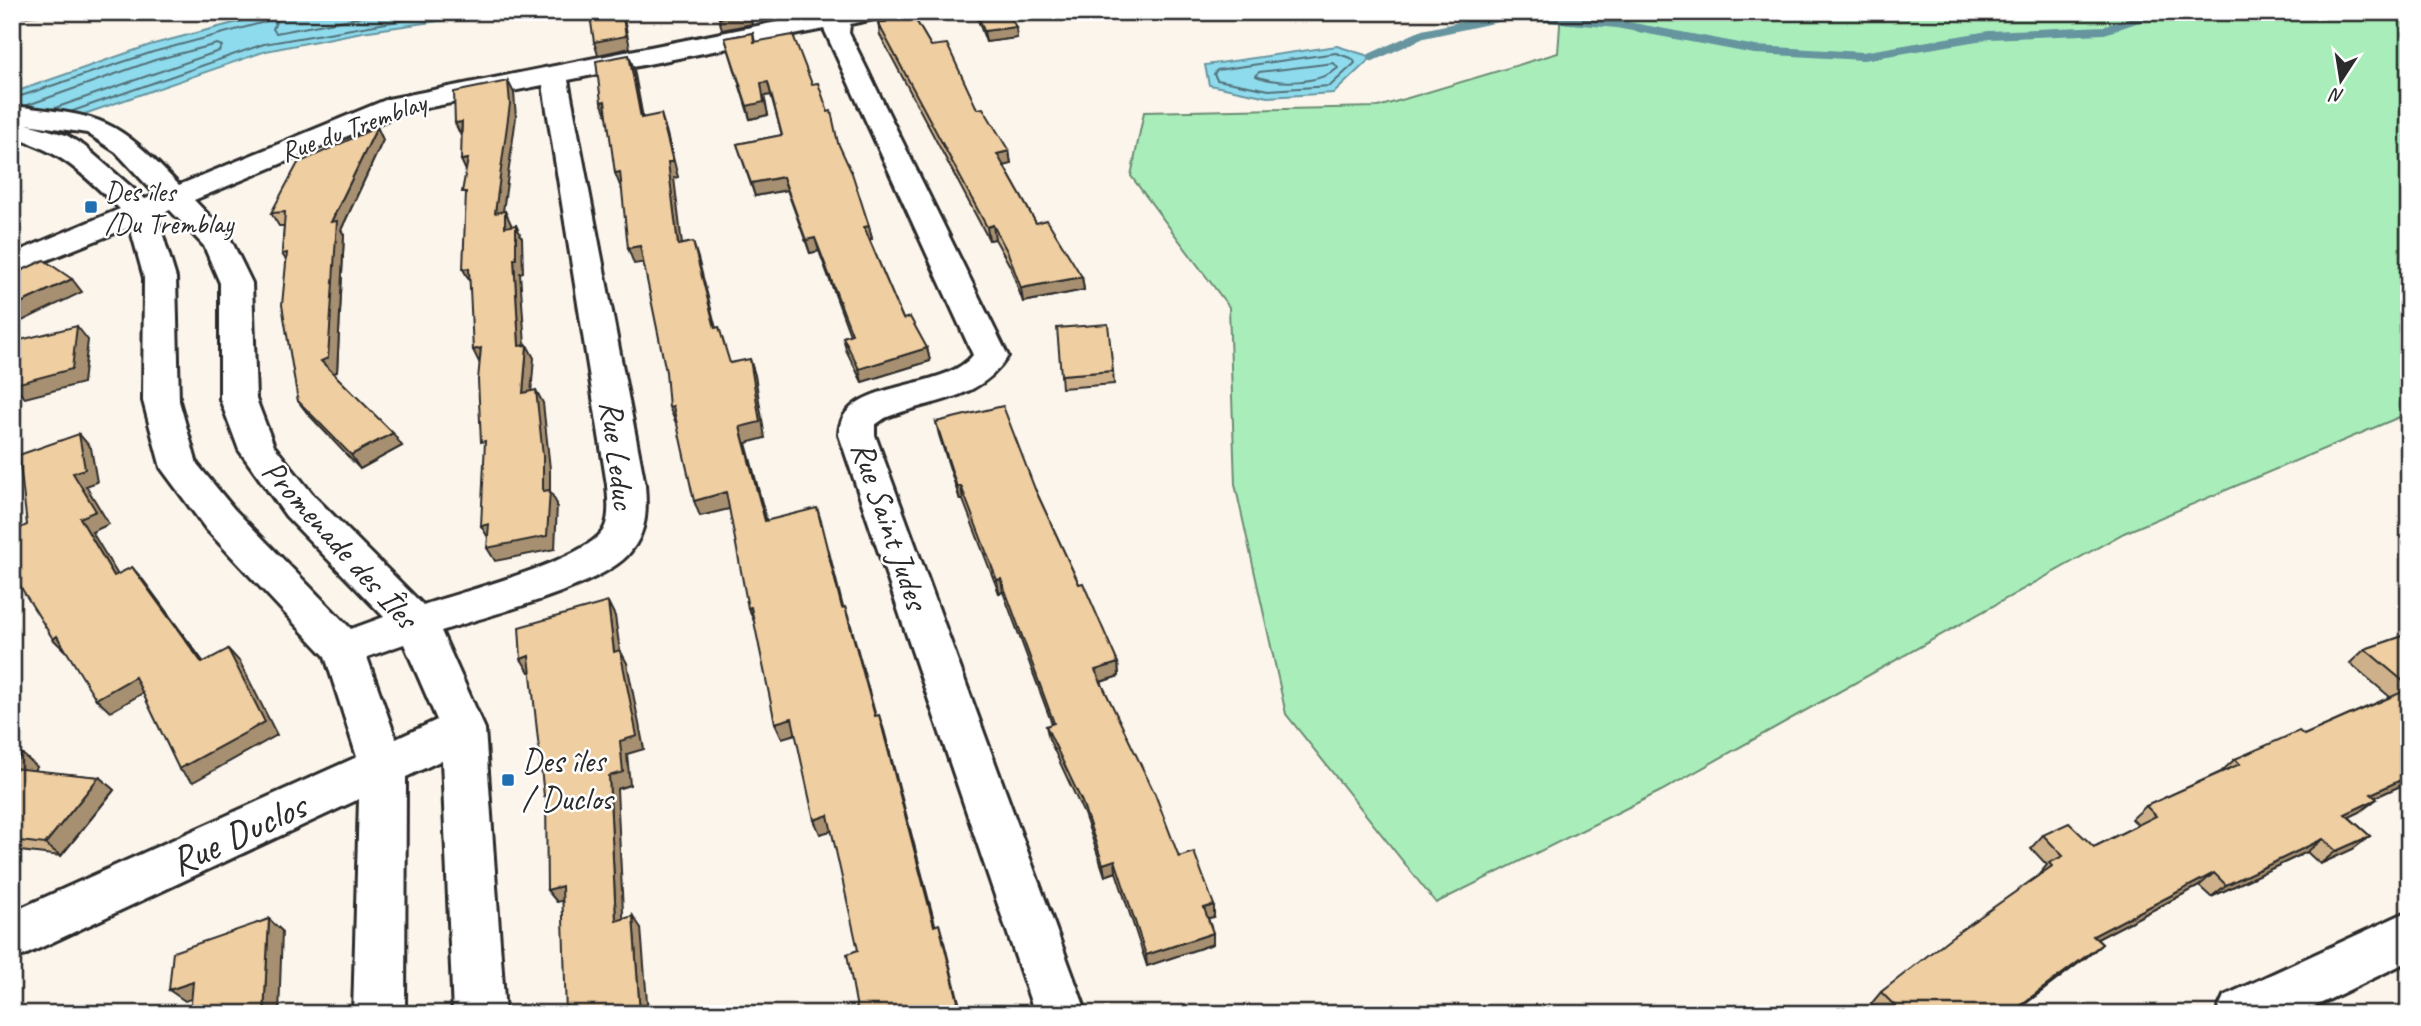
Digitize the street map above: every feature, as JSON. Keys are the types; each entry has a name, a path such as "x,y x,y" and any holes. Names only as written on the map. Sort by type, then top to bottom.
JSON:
{"street":[{"name":"Rue du Tremblay","path":"12,265 398,106 838,16 875,12"},
{"name":"Rue Saint Judes","path":"838,16 836,33 991,356 985,367 968,380 870,408 857,420 858,435 1061,1014"},
{"name":"Rue Leduc","path":"343,648 417,625 603,556 622,539 629,517 626,485 554,73"},
{"name":"Promenade des Îles","path":"12,114 77,121 97,127 126,146 159,205 160,401 180,468 220,519 343,648 383,767 379,1014"},
{"name":"Promenade des Îles","path":"26,131 74,152 218,243 236,283 238,399 257,450 300,506 417,625 463,729 479,1014"},
{"name":"Rue Duclos","path":"12,937 463,729"},
{"path":"2242,1014 2409,934"}],"green space":[{"path":"1561,12 2409,12 2409,413 2124,533 1661,791 1436,903 1286,714 1235,484 1229,307 1131,176 1144,112 1378,107 1558,53"}],"water":[{"path":"276,12 501,12 362,32 266,51 12,139 12,93 150,45"},
{"path":"1337,46 1372,57 1334,93 1268,97 1209,85 1205,65"}],"building":[{"path":"622,12 626,36 594,42 590,16"},
{"path":"717,12 747,12 719,18"},
{"path":"882,12 911,12 931,46 947,44 977,109 983,108 1009,151 997,154 1036,223 1047,220 1082,277 1021,288 1008,253 993,225 987,227 878,23 886,22"},
{"path":"977,12 1007,12 1016,27 984,31"},
{"path":"753,33 754,42 793,35 812,84 818,83 828,112 831,111 838,143 852,173 869,226 864,227 903,319 910,317 927,348 859,369 843,337 852,334 815,238 806,240 783,177 751,183 737,144 782,135 768,82 761,83 764,102 747,106 725,38"},
{"path":"629,55 641,118 661,114 673,162 668,162 678,245 693,242 715,328 719,327 730,363 750,359 760,422 740,427 765,521 817,508 842,608 845,607 875,716 879,715 934,926 939,924 961,1014 858,1014 847,954 858,950 828,815 814,820 792,718 775,723 751,607 748,608 726,492 694,501 673,406 669,407 666,372 640,246 628,248 620,172 615,173 605,101 601,102 596,61"},
{"path":"508,81 510,104 495,213 505,211 505,227 516,225 514,259 519,346 527,345 523,393 536,390 543,456 543,491 550,490 547,536 487,548 489,524 481,526 485,441 481,442 478,380 481,348 473,350 469,268 463,269 466,192 462,192 468,159 461,160 462,122 455,123 454,92"},
{"path":"377,127 331,222 337,221 328,358 321,361 393,433 351,455 298,401 282,305 287,253 282,254 285,212 271,213 298,163"},
{"path":"44,260 72,279 12,307 12,275"},
{"path":"1108,324 1113,371 1061,375 1057,328"},
{"path":"77,326 72,369 12,385 20,340"},
{"path":"1003,406 1035,489 1079,584 1083,583 1118,663 1095,670 1155,794 1179,857 1194,852 1214,905 1204,908 1213,933 1146,955 1115,860 1103,864 1082,802 1046,726 1054,723 1001,579 997,580 961,486 957,487 936,422"},
{"path":"79,434 85,469 73,473 96,511 80,518 114,576 132,567 202,663 228,649 265,722 179,769 135,677 96,699 57,636 53,639 12,573 12,532 27,525 19,455"},
{"path":"608,602 614,652 620,650 637,736 620,741 623,772 609,776 616,921 633,916 640,1014 566,1014 562,886 547,890 546,796 529,656 521,659 519,627"},
{"path":"2409,634 2409,686 2365,649"},
{"path":"2409,689 2409,776 2371,794 2377,799 2345,814 2370,836 2336,851 2323,839 2226,885 2214,873 2093,936 2102,944 2011,1014 1903,1014 1881,992 1950,938 2052,866 2049,863 2063,856 2043,835 2069,823 2094,847 2156,816 2146,806 2240,764 2235,759 2299,731 2304,735"},
{"path":"12,753 22,754 12,765"},
{"path":"12,768 99,777 45,844 12,840"},
{"path":"269,919 264,1014 190,1014 193,982 169,990 173,952"}],"waterway":[{"path":"1372,57 1423,34 1511,15 1617,24 1755,50 1863,56 1989,35 2104,30 2156,12"}],"place":[{"name":"Des îles /Du Tremblay","path":"91,207"},
{"name":"Des îles / Duclos","path":"508,780"}]}
